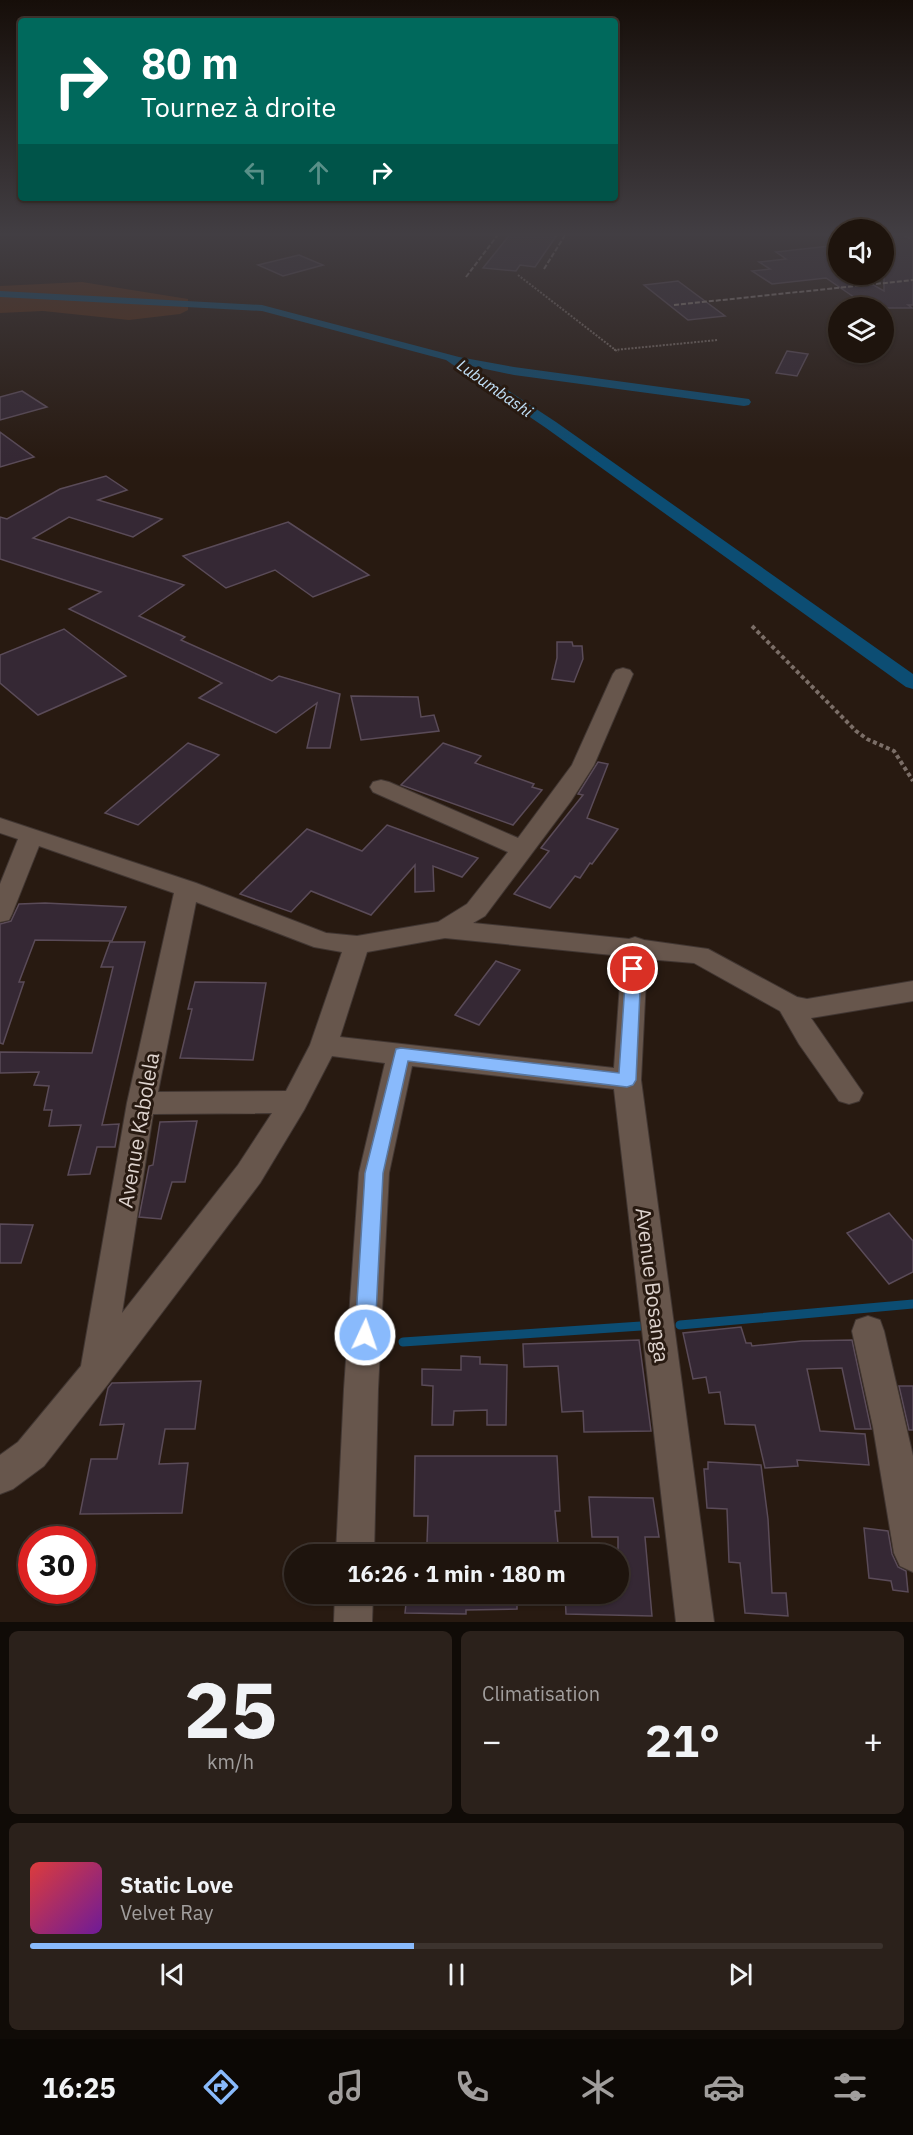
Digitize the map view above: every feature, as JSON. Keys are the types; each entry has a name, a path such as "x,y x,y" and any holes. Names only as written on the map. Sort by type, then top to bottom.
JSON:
{"street":[{"path":"445,929 476,910 583,765 623,674"},
{"path":"381,788 522,849"},
{"path":"0,825 187,889 323,941 357,945 445,929 635,946 699,955 789,1004 807,1009 913,991"},
{"path":"0,914 30,836"},
{"name":"Avenue Kabolela","path":"96,1373 141,1103 187,889"},
{"path":"0,1476 31,1454 249,1174 294,1102 324,1045 357,945"},
{"name":"Avenue Bosanga","path":"635,946 627,1080 695,1622"},
{"path":"789,1004 809,1037 849,1093"},
{"path":"324,1045 627,1080"},
{"path":"355,1544 361,1389 374,1173 401,1054"},
{"path":"141,1103 294,1102"},
{"path":"868,1331 890,1427 913,1553"},
{"path":"352,1622 353,1604"}],"path":[{"path":"560,308 618,352"},
{"path":"614,350 718,340"},
{"path":"752,626 856,731 867,740 894,751 913,781"}],"shaded area":[{"path":"0,308 188,308 188,310 180,314 129,320 43,311 0,313"}],"building":[{"path":"673,308 714,308 725,316 688,320"},
{"path":"787,351 808,354 797,376 776,373"},
{"path":"22,391 47,407 0,420 0,397"},
{"path":"0,432 34,457 0,467"},
{"path":"106,476 127,490 98,500 162,519 133,537 69,517 33,538 184,585 139,616 185,637 181,640 272,681 279,676 340,694 330,748 307,748 317,703 276,733 199,698 222,683 69,609 101,592 0,559 0,517 7,519 60,489"},
{"path":"288,522 369,575 313,597 275,570 226,588 183,556"},
{"path":"64,629 126,676 38,715 0,683 0,655"},
{"path":"557,642 572,642 573,646 582,646 583,659 574,682 552,679 557,658"},
{"path":"351,696 418,697 421,717 434,715 439,731 361,740"},
{"path":"188,743 219,755 138,825 105,813"},
{"path":"443,743 481,756 475,763 534,784 532,787 542,790 513,825 401,785"},
{"path":"598,762 608,764 587,818 618,829 580,878 575,876 550,908 514,894 549,851 541,848 583,795 578,794"},
{"path":"387,825 478,858 462,877 433,866 434,891 415,892 415,865 371,915 311,891 291,912 240,894 307,829 362,851"},
{"path":"19,904 126,907 112,941 35,940 19,982 24,982 3,1044 0,1043 0,924 11,921"},
{"path":"110,942 145,942 102,1125 119,1124 115,1147 97,1147 90,1174 68,1175 81,1125 49,1126 52,1110 44,1110 49,1086 34,1085 39,1072 0,1073 0,1052 92,1053 113,967 101,967"},
{"path":"496,961 520,970 479,1025 455,1015"},
{"path":"195,982 266,983 253,1060 180,1058 192,1009 188,1009"},
{"path":"197,1121 185,1182 172,1182 161,1219 139,1217 149,1166 153,1165 160,1122"},
{"path":"889,1213 913,1241 913,1272 889,1284 847,1233"},
{"path":"0,1224 33,1225 21,1263 0,1263"},
{"path":"741,1327 746,1343 751,1343 752,1346 802,1341 852,1340 871,1429 855,1429 842,1368 807,1369 820,1431 865,1434 869,1465 797,1460 798,1466 765,1468 755,1425 725,1424 720,1392 709,1393 706,1377 693,1379 683,1333"},
{"path":"639,1340 651,1431 584,1432 583,1411 562,1412 558,1366 524,1367 523,1344"},
{"path":"461,1356 480,1357 480,1364 507,1365 506,1425 487,1425 487,1410 454,1411 453,1425 432,1425 433,1386 422,1385 422,1369 461,1370"},
{"path":"201,1381 195,1429 165,1429 159,1464 188,1463 182,1513 80,1514 91,1459 117,1459 124,1424 100,1425 108,1388 112,1383"},
{"path":"899,1386 913,1386 913,1430 909,1430"},
{"path":"415,1456 557,1456 560,1511 555,1511 558,1544 427,1543 428,1516 414,1516"},
{"path":"708,1462 761,1465 768,1519 772,1593 786,1593 788,1616 745,1613 740,1563 729,1562 727,1509 707,1508 704,1469 708,1469"},
{"path":"589,1497 653,1498 659,1537 645,1537 652,1616 566,1614 566,1604 629,1604 629,1544 618,1544 618,1537 592,1537"},
{"path":"864,1528 888,1531 892,1554 898,1567 906,1571 908,1592 893,1590 891,1581 869,1578"},
{"path":"406,1604 517,1604 517,1609 466,1610 466,1614 405,1613"}],"waterway":[{"name":"Lubumbashi","path":"256,308 450,357 551,425 913,683"},
{"path":"463,360 514,371 744,402"},
{"path":"680,1325 913,1304"},
{"path":"403,1342 641,1326"}],"route":[{"path":"365,1335 374,1173 401,1054 627,1080 633,969"}]}
